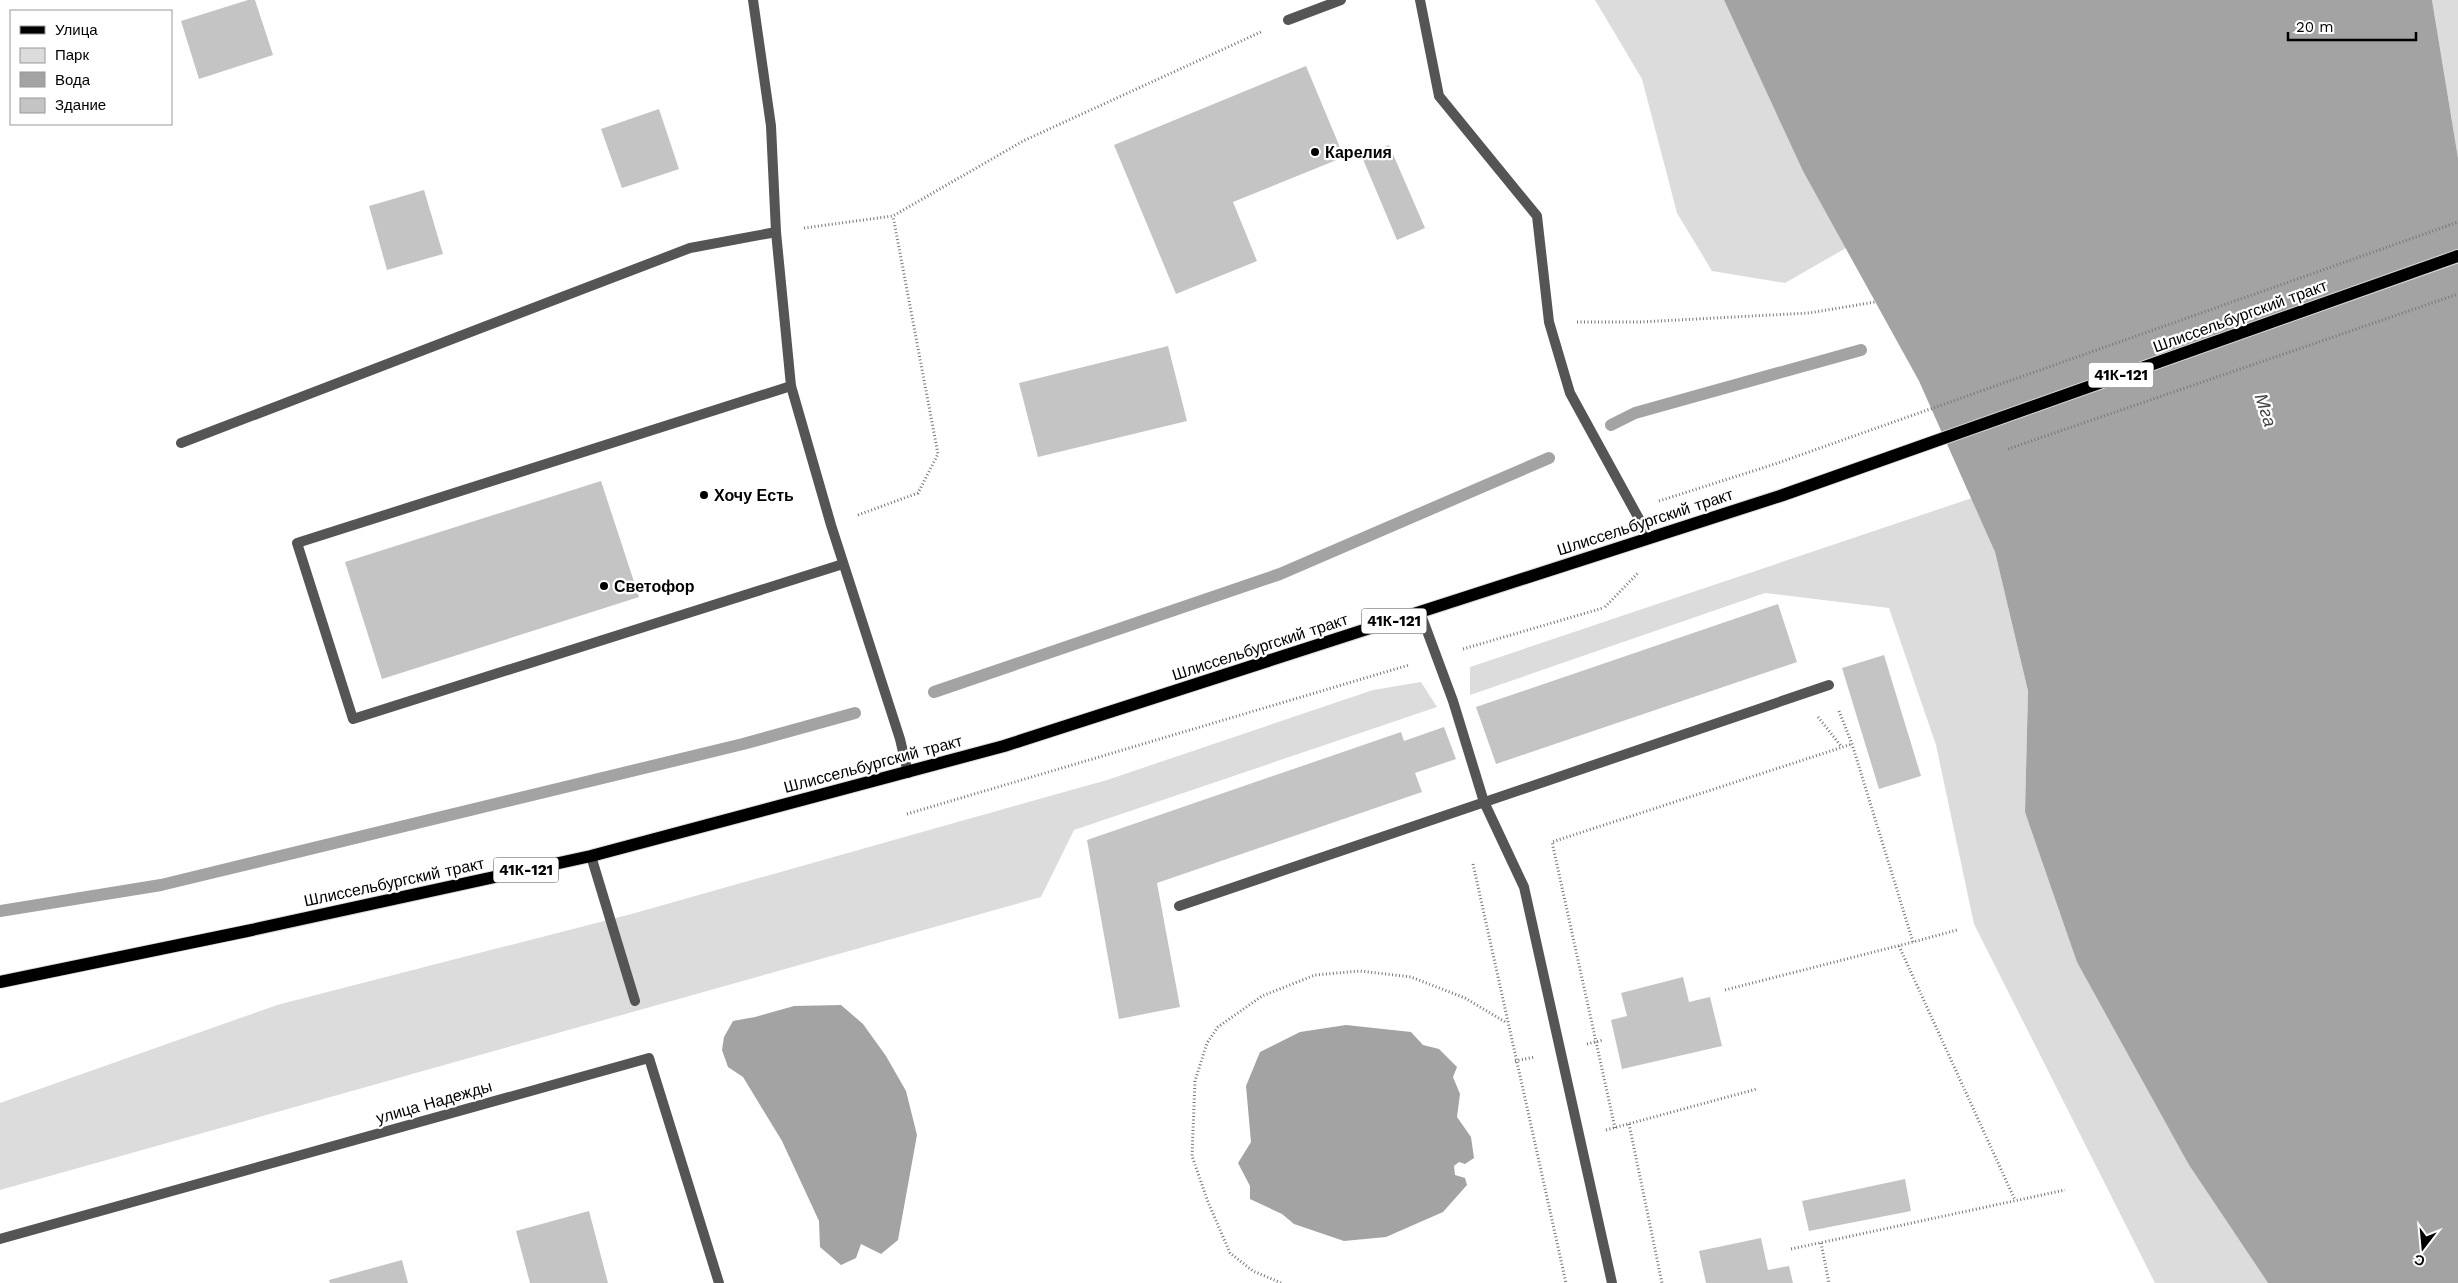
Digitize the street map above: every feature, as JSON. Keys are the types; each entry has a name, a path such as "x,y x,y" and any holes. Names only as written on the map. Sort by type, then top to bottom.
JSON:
{"main road":[{"name":"Шлиссельбургский тракт","path":"0,982 591,856 1004,746 1784,495 2458,256"}],"street":[{"path":"753,0 771,126 776,232 791,386 843,564 900,738 908,773"},
{"path":"1288,20 1341,0"},
{"path":"1420,0 1439,96 1537,216 1549,322 1570,393 1649,537"},
{"path":"181,443 690,248 776,232"},
{"path":"791,386 297,543 353,719 843,564"},
{"path":"1420,612 1453,701 1484,802 1524,886 1612,1283"},
{"path":"1179,906 1829,685"},
{"path":"591,856 635,1001"},
{"name":"улица Надежды","path":"0,1239 649,1058 719,1283"}],"path":[{"path":"776,232 893,216 1023,141 1288,20"},
{"path":"831,525 918,492 938,454 893,216"},
{"path":"1635,509 1775,464 2458,222"},
{"path":"2006,450 2458,294"},
{"path":"1549,322 1640,322 1809,313 1875,302"},
{"path":"907,814 1604,608 1638,573 1647,570"},
{"path":"1829,685 1852,744 1913,942"},
{"path":"1801,694 1840,746"},
{"path":"1615,1128 1552,842 1840,746 1852,744"},
{"path":"1473,864 1566,1283"},
{"path":"1725,990 1957,930"},
{"path":"1899,946 2015,1200"},
{"path":"1281,1283 1253,1271 1230,1253 1208,1202 1192,1156 1195,1081 1208,1043 1218,1027 1262,996 1315,976 1360,971 1411,977 1465,998 1507,1023"},
{"path":"1580,1139 1757,1089"},
{"path":"1629,1124 1662,1283"},
{"path":"1791,1249 2065,1190"},
{"path":"1821,1243 1829,1283"}],"green space":[{"path":"1595,0 1724,0 1803,170 1846,248 1785,283 1712,271 1677,213 1642,79"},
{"path":"2432,0 2458,0 2458,158"},
{"path":"1972,498 1995,552 2028,691 2025,812 2189,1165 2268,1283 2155,1283 1974,924 1936,745 1889,608 1765,593 1470,695 1470,667"},
{"path":"1421,682 1437,707 1074,830 1041,897 0,1190 0,1103 277,1005 635,913 1107,780 1373,690"}],"water":[{"name":"Мга","path":"1724,0 2432,0 2458,158 2458,1283 2268,1283 2189,1165 2077,962 2025,812 2028,691 1995,552 1919,381 1803,171"},
{"path":"841,1005 863,1024 886,1056 906,1091 917,1135 898,1240 881,1254 861,1244 856,1258 841,1265 820,1247 819,1221 782,1141 743,1077 728,1067 722,1050 724,1037 733,1021 794,1006"},
{"path":"1346,1025 1411,1032 1423,1045 1439,1049 1457,1067 1453,1077 1460,1094 1457,1117 1471,1137 1474,1158 1465,1164 1459,1162 1454,1166 1455,1175 1465,1178 1467,1185 1443,1212 1386,1237 1344,1241 1294,1224 1282,1214 1250,1199 1250,1186 1238,1163 1251,1142 1246,1086 1260,1052 1300,1032"}],"building":[{"path":"248,0 255,0 273,55 199,79 181,21"},
{"path":"1306,66 1344,157 1233,202 1257,261 1176,294 1114,145"},
{"path":"659,109 679,169 622,188 601,129"},
{"path":"1389,145 1425,228 1397,240 1362,157"},
{"path":"424,190 443,254 387,270 369,206"},
{"path":"1168,346 1187,421 1038,457 1019,383"},
{"path":"601,481 639,597 382,679 345,562"},
{"path":"1778,604 1797,662 1496,764 1476,707"},
{"path":"1884,655 1921,776 1879,789 1842,668"},
{"path":"1444,727 1456,759 1415,773 1422,792 1157,883 1180,1007 1119,1019 1087,840 1401,732 1404,741"},
{"path":"1683,977 1689,1002 1710,997 1722,1046 1622,1069 1611,1020 1627,1016 1621,993"},
{"path":"1905,1179 1911,1211 1809,1231 1802,1201"},
{"path":"589,1211 608,1283 530,1283 516,1231"},
{"path":"1761,1238 1768,1270 1789,1266 1793,1283 1706,1283 1699,1251"},
{"path":"402,1260 408,1283 330,1283 329,1280"}],"waterway":[{"path":"1611,425 1635,413 1861,350"},
{"path":"934,692 1280,574 1549,458"},
{"path":"0,911 161,885 743,744 855,713"}],"place":[{"name":"Карелия","path":"1315,152"},
{"name":"Хочу Есть","path":"704,495"},
{"name":"Светофор","path":"604,586"}]}
